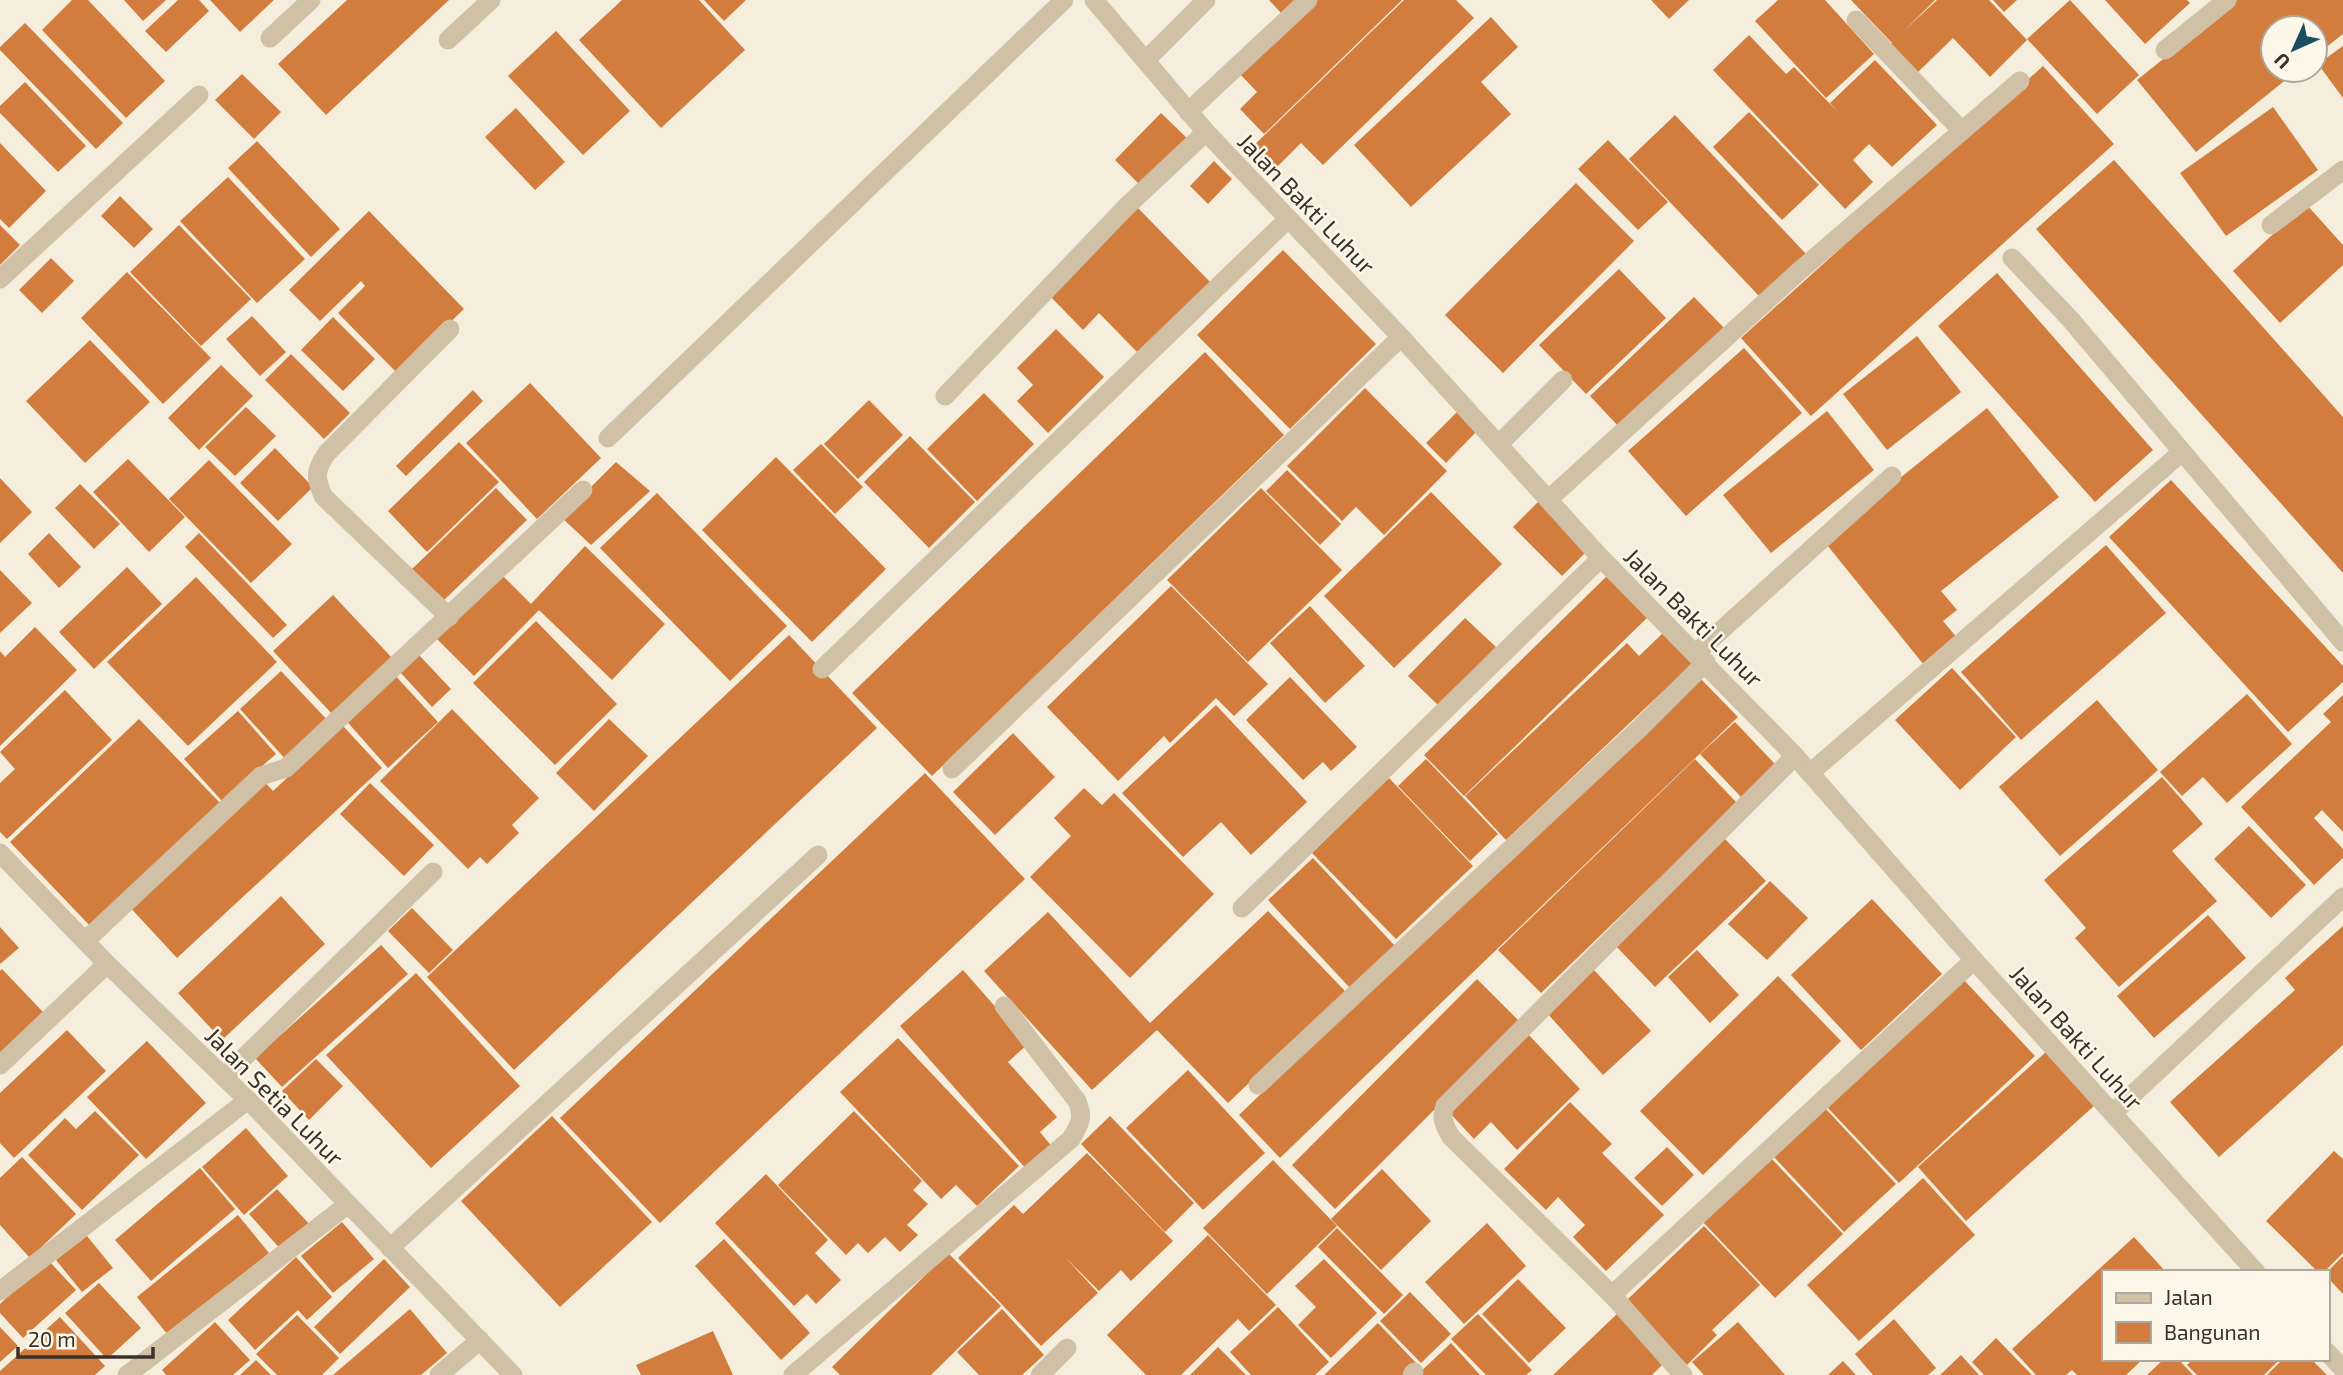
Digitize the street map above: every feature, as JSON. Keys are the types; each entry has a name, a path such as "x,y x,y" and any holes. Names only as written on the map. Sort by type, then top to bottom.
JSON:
{"street":[{"path":"270,38 311,0"},
{"path":"448,40 491,0"},
{"path":"608,438 1064,0"},
{"name":"Jalan Bakti Luhur","path":"1094,0 1206,132 1401,337 1601,558 1701,657 1795,756 1974,960 2254,1270"},
{"path":"1146,60 1206,0"},
{"path":"1188,112 1308,0"},
{"path":"2165,50 2227,0"},
{"path":"1856,20 1961,131"},
{"path":"1549,499 1797,273 2020,81"},
{"path":"0,279 199,96"},
{"path":"945,396 1126,207 1206,132"},
{"path":"2271,225 2343,170"},
{"path":"822,669 1288,219"},
{"path":"2012,258 2071,320 2343,642"},
{"path":"449,617 324,496 317,476 318,466 327,453 450,329"},
{"path":"952,769 1401,337"},
{"path":"1499,444 1563,380"},
{"path":"1810,773 2182,452"},
{"path":"1258,1085 1642,726 1701,657 1892,476"},
{"path":"85,941 261,776 286,768 583,490"},
{"path":"1242,908 1601,558"},
{"path":"1684,1375 1612,1295 1451,1137 1444,1126 1442,1115 1445,1106 1795,756"},
{"name":"Jalan Setia Luhur","path":"0,853 107,964 248,1100 513,1375"},
{"path":"390,1248 818,855"},
{"path":"224,1077 433,872"},
{"path":"2113,1113 2343,897"},
{"path":"1612,1295 1974,960"},
{"path":"0,1065 107,964"},
{"path":"793,1375 1071,1139 1082,1113 1077,1101 1004,1006"},
{"path":"0,1290 248,1100"},
{"path":"127,1375 348,1205"},
{"path":"439,1375 480,1340"},
{"path":"1040,1375 1067,1348"},
{"path":"2329,1354 2343,1369"}],"building":[{"path":"72,0 88,0 165,81 126,118 42,30"},
{"path":"124,0 166,0 143,21"},
{"path":"178,0 199,0 209,11 166,52 145,31"},
{"path":"210,0 274,0 240,32"},
{"path":"347,0 449,0 326,115 278,64"},
{"path":"622,0 699,0 745,50 661,128 579,40"},
{"path":"704,0 746,0 724,21"},
{"path":"1269,0 1295,0 1281,13"},
{"path":"1316,0 1402,0 1264,134 1240,109 1257,92 1240,74"},
{"path":"1404,0 1456,0 1474,18 1323,165 1301,143 1267,177 1245,154"},
{"path":"1651,0 1689,0 1669,19"},
{"path":"1778,0 1825,0 1874,54 1826,98 1755,21"},
{"path":"1851,0 1935,0 1904,31 1937,0 1989,0 2027,40 1990,77 1953,38 1914,76 1887,48 1892,43"},
{"path":"1993,0 2017,0 2004,12"},
{"path":"2070,0 2139,75 2097,114 2027,39"},
{"path":"2105,0 2187,0 2190,3 2145,44"},
{"path":"2237,0 2343,0 2343,34 2329,45 2329,14 2259,14 2259,84 2281,84 2196,152 2137,80"},
{"path":"1491,17 1518,47 1481,82 1511,114 1411,207 1354,145"},
{"path":"25,23 123,123 96,149 0,50"},
{"path":"556,31 630,111 583,155 508,76"},
{"path":"1749,35 1786,74 1794,67 1838,112 1830,103 1875,60 1937,125 1892,167 1869,144 1853,160 1873,182 1845,209 1713,70"},
{"path":"2343,46 2343,98 2329,79 2329,56"},
{"path":"2043,66 2114,144 1811,416 1741,338"},
{"path":"242,74 281,112 254,139 215,100"},
{"path":"25,82 86,146 58,172 0,113 0,106"},
{"path":"2273,107 2318,170 2226,236 2180,173"},
{"path":"516,108 565,162 535,190 485,137"},
{"path":"1749,112 1819,185 1782,220 1713,147"},
{"path":"1161,113 1191,142 1144,189 1115,160"},
{"path":"1675,115 1806,254 1760,297 1629,159"},
{"path":"1608,140 1668,202 1638,230 1578,169"},
{"path":"257,141 340,229 311,257 228,168"},
{"path":"0,143 46,191 9,228 0,219"},
{"path":"2114,160 2343,417 2343,573 2036,229"},
{"path":"1214,161 1232,179 1208,204 1190,186"},
{"path":"228,177 305,259 257,303 180,221"},
{"path":"1576,183 1634,241 1503,373 1445,315"},
{"path":"120,196 153,229 134,248 101,216"},
{"path":"2306,204 2343,245 2343,265 2280,323 2233,271"},
{"path":"1138,208 1211,283 1139,354 1099,313 1083,330 1049,295"},
{"path":"369,211 464,309 397,373 338,313 365,286 361,281 320,321 289,290"},
{"path":"0,225 20,245 0,265"},
{"path":"179,225 251,299 201,346 130,272"},
{"path":"1283,250 1376,344 1290,429 1197,335"},
{"path":"51,258 74,281 42,313 19,290"},
{"path":"1619,269 1666,318 1586,394 1539,345"},
{"path":"127,272 211,358 163,404 81,318"},
{"path":"1997,273 2153,450 2095,502 1938,326"},
{"path":"1694,297 1725,329 1620,428 1590,396"},
{"path":"252,316 286,352 260,376 226,339"},
{"path":"333,317 375,359 343,391 301,350"},
{"path":"1056,329 1104,377 1048,433 1017,401 1033,385 1017,368"},
{"path":"1917,336 1961,392 1887,450 1843,394"},
{"path":"90,340 150,402 85,463 26,401"},
{"path":"1744,348 1802,413 1686,516 1628,451"},
{"path":"1205,352 1284,435 932,776 852,693"},
{"path":"291,354 350,413 324,439 265,380"},
{"path":"221,365 253,396 199,450 168,418"},
{"path":"530,383 601,458 537,519 466,443"},
{"path":"1365,388 1447,471 1384,535 1356,507 1342,521 1287,466"},
{"path":"473,390 483,401 406,476 396,466"},
{"path":"984,393 1034,444 977,501 927,449"},
{"path":"869,400 903,435 858,479 824,444"},
{"path":"246,407 276,436 235,476 205,447"},
{"path":"1987,408 2059,497 1941,591 1957,610 1943,621 1958,639 1924,665 1823,540"},
{"path":"1827,411 1874,470 1771,553 1723,495"},
{"path":"1457,412 1477,431 1446,463 1426,443"},
{"path":"910,436 975,502 929,548 864,482"},
{"path":"459,442 499,482 427,552 388,511"},
{"path":"821,444 863,487 835,514 793,470"},
{"path":"275,448 313,487 278,521 240,483"},
{"path":"776,457 886,569 812,642 702,530"},
{"path":"128,459 185,517 149,552 93,492"},
{"path":"209,460 292,544 251,583 169,499"},
{"path":"616,462 650,491 591,545 561,517"},
{"path":"1287,470 1341,524 1320,545 1266,491"},
{"path":"0,478 32,512 0,543"},
{"path":"2171,480 2343,666 2343,682 2288,732 2109,537"},
{"path":"80,484 120,524 94,549 55,508"},
{"path":"496,488 527,520 443,601 412,569"},
{"path":"1261,488 1342,570 1248,662 1167,580"},
{"path":"1431,492 1502,564 1394,668 1324,596"},
{"path":"657,493 787,626 730,681 600,548"},
{"path":"1539,501 1588,550 1562,576 1513,527"},
{"path":"49,533 81,567 59,588 28,554"},
{"path":"199,533 287,625 273,638 185,547"},
{"path":"2106,545 2166,613 2021,740 1961,672"},
{"path":"585,546 665,624 612,680 539,610 474,676 437,639 501,574 531,604"},
{"path":"127,567 162,604 94,669 59,632"},
{"path":"0,570 32,603 0,633"},
{"path":"1609,574 1649,616 1464,796 1424,755"},
{"path":"196,577 277,662 188,746 107,662"},
{"path":"1171,586 1268,684 1234,716 1216,698 1170,743 1164,736 1118,781 1047,707"},
{"path":"333,595 394,660 334,716 273,651"},
{"path":"1310,606 1365,666 1325,703 1270,643"},
{"path":"1465,618 1496,647 1439,706 1408,676"},
{"path":"536,621 617,704 555,765 473,683"},
{"path":"35,627 77,670 0,746 0,651 5,657"},
{"path":"1664,632 1693,663 1506,840 1465,796 1627,643 1639,656"},
{"path":"789,635 877,728 514,1070 427,977"},
{"path":"419,655 451,689 432,707 400,672"},
{"path":"1952,668 2016,737 1960,790 1895,720"},
{"path":"281,671 331,724 289,763 240,709"},
{"path":"392,672 438,722 388,768 343,717"},
{"path":"1696,674 1738,717 1280,1158 1239,1115"},
{"path":"1290,677 1357,747 1331,771 1323,762 1303,780 1246,720"},
{"path":"65,690 112,740 7,839 0,832 0,783 15,769 0,752"},
{"path":"2247,694 2292,744 2227,803 2203,777 2182,796 2160,772"},
{"path":"2343,695 2343,832 2322,810 2314,818 2343,849 2343,858 2314,885 2241,807 2331,722 2323,714"},
{"path":"2097,700 2158,770 2060,856 1999,787"},
{"path":"1216,705 1307,802 1251,855 1221,822 1183,857 1122,793"},
{"path":"452,709 539,798 512,825 519,833 487,864 480,857 468,869 380,781"},
{"path":"238,711 276,754 222,801 184,759"},
{"path":"139,719 223,806 93,929 10,842"},
{"path":"609,719 648,756 594,811 556,773"},
{"path":"1735,722 1775,764 1741,797 1700,754"},
{"path":"343,726 382,768 177,958 126,903 261,778 273,791"},
{"path":"1013,733 1055,777 995,835 953,792"},
{"path":"1426,759 1498,834 1470,861 1398,786"},
{"path":"1695,759 1737,803 1541,993 1498,950"},
{"path":"925,773 1025,879 660,1223 560,1118"},
{"path":"2162,777 2203,824 2172,851 2217,901 2119,987 2075,938 2086,928 2044,880"},
{"path":"1389,778 1473,866 1396,939 1312,853"},
{"path":"370,783 434,845 404,876 340,814"},
{"path":"1084,788 1102,805 1114,793 1214,894 1130,978 1030,877 1071,836 1054,818"},
{"path":"2249,826 2306,885 2271,918 2214,859"},
{"path":"1724,838 1766,881 1655,987 1614,944"},
{"path":"1313,858 1395,946 1350,988 1268,900"},
{"path":"1770,881 1808,918 1767,960 1728,924"},
{"path":"281,896 325,944 222,1040 178,993"},
{"path":"1872,899 1942,974 1861,1050 1791,975"},
{"path":"412,908 453,950 429,973 388,931"},
{"path":"1268,911 1345,991 1228,1103 1157,1030 1092,1090 984,971 1048,912 1150,1023"},
{"path":"2208,915 2246,958 2154,1038 2117,996"},
{"path":"2343,926 2343,1045 2219,1157 2170,1102 2295,990 2285,978"},
{"path":"0,927 19,948 0,964"},
{"path":"381,945 408,974 282,1087 255,1058"},
{"path":"1697,950 1739,995 1710,1023 1668,977"},
{"path":"2,969 43,1012 0,1054 0,971"},
{"path":"1593,969 1651,1031 1603,1075 1546,1012"},
{"path":"963,970 1028,1044 1008,1062 1057,1117 1040,1132 1053,1148 1028,1171 900,1026"},
{"path":"416,973 520,1086 431,1168 326,1055"},
{"path":"1778,976 1841,1041 1703,1175 1640,1111"},
{"path":"1477,979 1521,1023 1335,1209 1292,1165"},
{"path":"1964,980 2035,1056 1899,1183 1827,1107"},
{"path":"67,1030 106,1071 14,1158 0,1143 0,1093"},
{"path":"1527,1033 1580,1089 1517,1150 1491,1122 1474,1139 1447,1110"},
{"path":"898,1038 1019,1166 977,1206 956,1185 941,1199 840,1092"},
{"path":"147,1041 206,1103 146,1159 87,1097"},
{"path":"2047,1051 2095,1105 1966,1221 1918,1167"},
{"path":"316,1059 343,1086 309,1120 282,1091"},
{"path":"1188,1070 1265,1153 1203,1210 1126,1128"},
{"path":"1570,1102 1612,1144 1602,1153 1664,1215 1606,1271 1573,1237 1585,1225 1558,1197 1546,1210 1504,1169"},
{"path":"1825,1108 1896,1184 1844,1232 1773,1156"},
{"path":"95,1111 139,1155 82,1210 28,1155 65,1118 76,1129"},
{"path":"854,1111 922,1181 913,1190 928,1204 907,1225 918,1235 900,1252 885,1237 868,1253 858,1243 846,1255 778,1185"},
{"path":"552,1116 652,1222 560,1307 461,1201"},
{"path":"1110,1116 1194,1203 1165,1232 1081,1144"},
{"path":"246,1128 288,1176 244,1215 202,1167"},
{"path":"1667,1147 1694,1175 1662,1206 1634,1178"},
{"path":"2334,1151 2343,1159 2343,1253 2326,1270 2316,1270 2266,1221"},
{"path":"1087,1153 1173,1241 1131,1281 1121,1270 1099,1291 1065,1257 1098,1293 1041,1346 958,1258 1014,1205 1023,1214"},
{"path":"22,1157 76,1214 30,1258 0,1225 0,1178"},
{"path":"1770,1157 1843,1234 1775,1298 1702,1221"},
{"path":"1273,1160 1337,1226 1267,1294 1203,1228"},
{"path":"200,1168 235,1209 151,1281 115,1240"},
{"path":"1382,1169 1431,1221 1381,1270 1331,1219"},
{"path":"766,1174 828,1240 815,1253 841,1280 816,1304 807,1294 794,1306 715,1223"},
{"path":"1923,1178 1975,1235 1859,1341 1807,1285"},
{"path":"277,1189 311,1226 283,1252 249,1214"},
{"path":"238,1215 269,1253 168,1335 137,1297"},
{"path":"342,1222 374,1259 333,1293 301,1256"},
{"path":"1487,1223 1526,1266 1464,1324 1425,1282"},
{"path":"1704,1226 1760,1285 1712,1330 1717,1335 1687,1365 1627,1300"},
{"path":"1337,1228 1403,1295 1384,1314 1318,1247"},
{"path":"1208,1235 1276,1305 1249,1331 1238,1319 1181,1375 1146,1375 1107,1335"},
{"path":"87,1236 113,1268 82,1292 56,1260"},
{"path":"2134,1237 2164,1270 2102,1270 2102,1361 2141,1361 2126,1375 2077,1375 2072,1370 2066,1375 2036,1375 2012,1349"},
{"path":"724,1239 810,1333 781,1360 695,1266"},
{"path":"948,1253 1001,1306 931,1375 840,1375 832,1367"},
{"path":"2343,1256 2343,1294 2329,1279 2329,1270"},
{"path":"296,1257 332,1297 307,1320 298,1310 255,1350 228,1320"},
{"path":"384,1259 410,1287 340,1354 314,1327"},
{"path":"1324,1259 1377,1313 1331,1358 1298,1325 1316,1307 1295,1286"},
{"path":"48,1260 76,1290 23,1338 0,1313 0,1304"},
{"path":"1518,1279 1566,1328 1529,1363 1482,1314"},
{"path":"99,1283 141,1328 107,1359 65,1313"},
{"path":"1410,1292 1451,1334 1421,1363 1380,1321"},
{"path":"1278,1307 1329,1362 1315,1375 1251,1375 1230,1352"},
{"path":"410,1309 447,1353 421,1375 333,1375"},
{"path":"1002,1309 1044,1355 1022,1375 979,1375 957,1352"},
{"path":"1618,1313 1665,1362 1652,1375 1553,1375"},
{"path":"1478,1314 1532,1370 1526,1375 1486,1375 1451,1339"},
{"path":"297,1315 339,1358 322,1375 277,1375 256,1354"},
{"path":"60,1317 105,1366 95,1375 0,1375 0,1371"},
{"path":"1894,1319 1936,1368 1928,1375 1873,1375 1855,1354"},
{"path":"215,1322 250,1360 233,1375 166,1375 162,1370"},
{"path":"1738,1322 1785,1375 1704,1375 1692,1362"},
{"path":"1378,1323 1418,1365 1408,1375 1324,1375"},
{"path":"0,1327 18,1346 0,1362"},
{"path":"713,1331 733,1375 641,1375 636,1365"},
{"path":"1996,1338 2032,1375 1984,1375 1972,1362"},
{"path":"1451,1343 1480,1375 1417,1375"},
{"path":"1218,1347 1246,1375 1190,1375"},
{"path":"1961,1355 1979,1375 1940,1375"},
{"path":"256,1360 271,1375 240,1375"},
{"path":"1843,1361 1856,1375 1828,1375"},
{"path":"2162,1361 2180,1361 2193,1375 2147,1375"},
{"path":"2191,1361 2278,1361 2264,1375 2197,1375 2187,1365"},
{"path":"2281,1361 2313,1361 2327,1375 2267,1375"}]}
